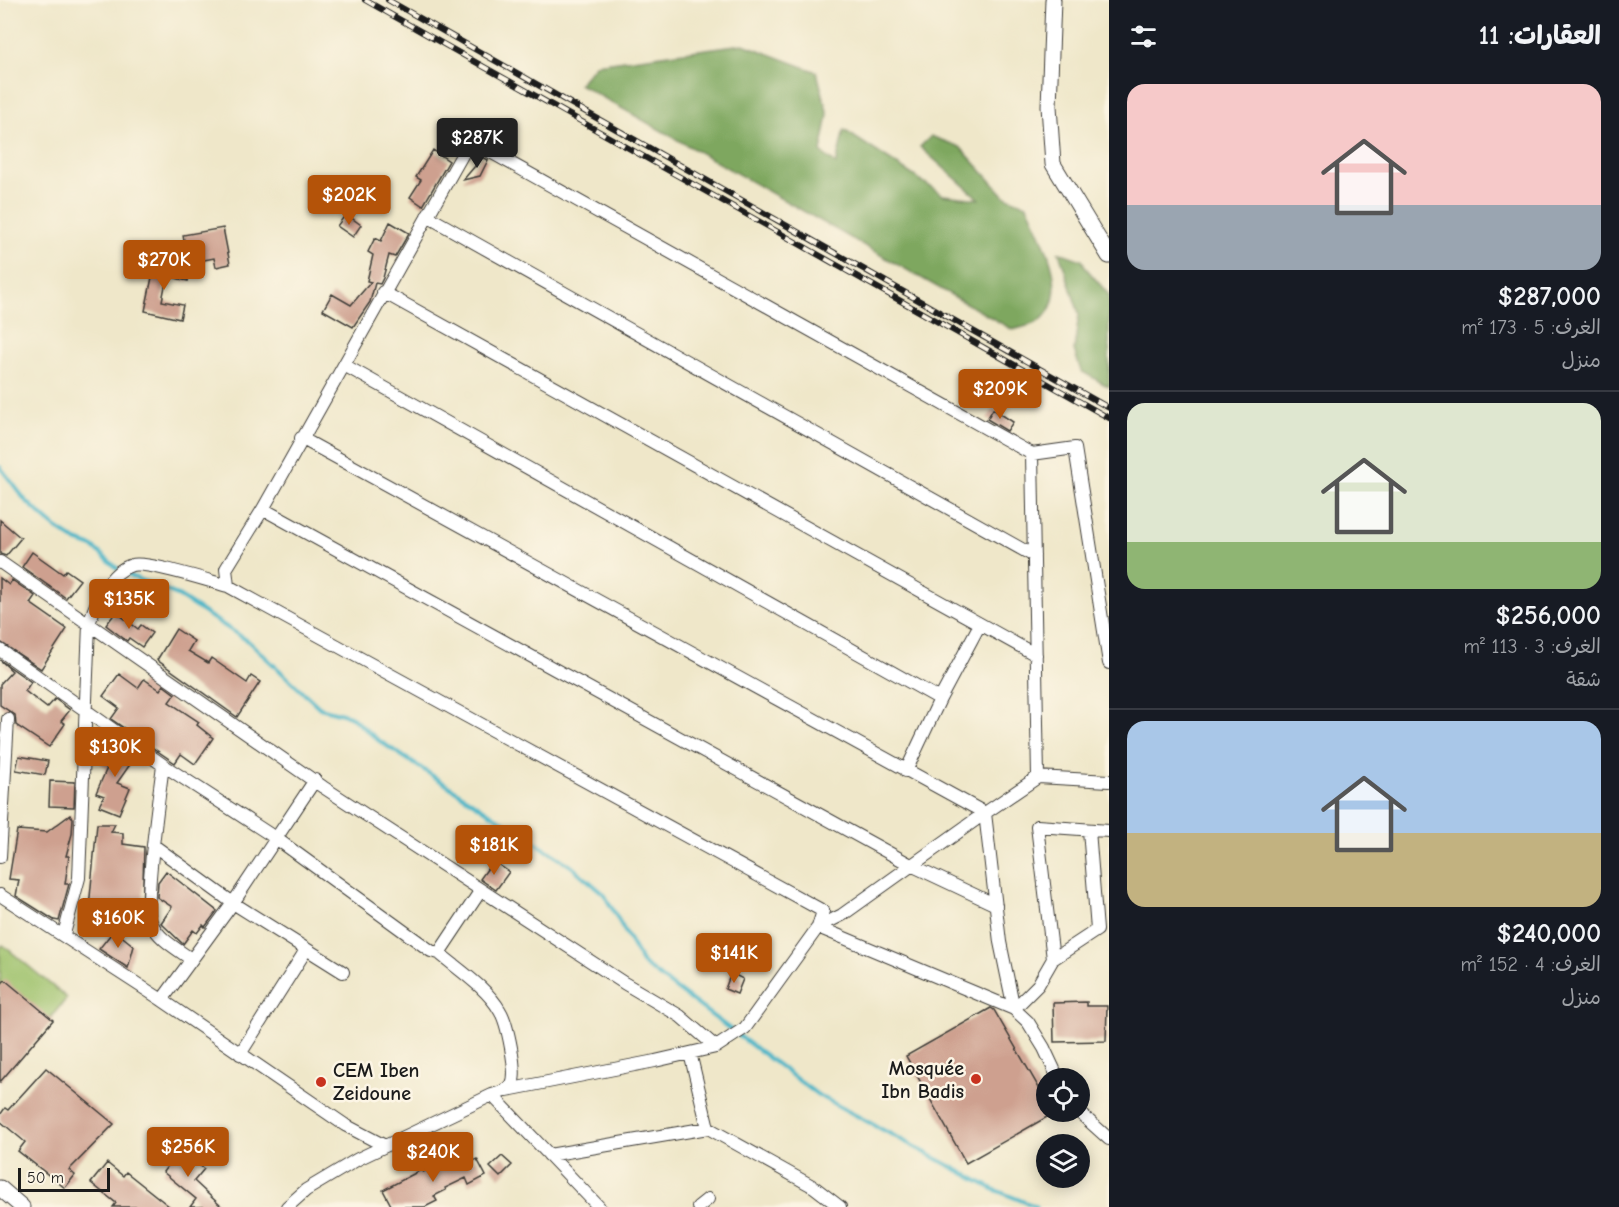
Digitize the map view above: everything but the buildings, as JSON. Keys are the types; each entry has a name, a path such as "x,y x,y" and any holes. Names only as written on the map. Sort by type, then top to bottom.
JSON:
{"street":[{"path":"1053,0 1048,106 1053,164 1109,256"},
{"path":"228,586 226,569 263,509 383,292 466,148 478,146 1032,454 1076,448 1109,663"},
{"path":"427,216 1034,555"},
{"path":"383,292 1035,655"},
{"path":"344,365 940,699"},
{"path":"301,438 985,813"},
{"path":"1032,454 1038,777"},
{"path":"263,509 911,865 996,906"},
{"path":"0,562 315,780 624,983 680,1016 716,1047"},
{"path":"64,934 78,878 89,624 96,599 128,566 143,565 228,586 823,910 818,927 745,1028 716,1047 492,1095 385,1146 306,1190 287,1207"},
{"path":"906,771 940,699 980,624"},
{"path":"0,650 163,765 277,839 431,951 439,953 500,1010 505,1020 514,1070 512,1084 507,1090"},
{"path":"0,857 8,719"},
{"path":"163,765 153,845 150,920 159,935 191,959"},
{"path":"818,927 842,915 1038,777 1109,781"},
{"path":"162,1000 233,903 315,780"},
{"path":"985,813 1000,942 1014,1009"},
{"path":"1053,959 1037,826 1109,831"},
{"path":"1014,1009 1038,986 1053,959 1097,930 1089,830"},
{"path":"153,845 233,903 343,972"},
{"path":"439,953 481,890"},
{"path":"0,895 64,934 345,1125 385,1146"},
{"path":"818,927 1014,1009 1028,1022 1053,1068"},
{"path":"240,1054 306,950"},
{"path":"690,1053 708,1128"},
{"path":"492,1095 599,1207"},
{"path":"1089,1122 1109,1139"},
{"path":"549,1155 708,1128 814,1187 840,1207"},
{"path":"0,1188 22,1207"}],"green space":[{"path":"743,44 817,72 828,115 821,152 836,164 844,130 943,195 979,199 920,147 931,136 960,147 1005,196 1027,205 1051,262 1054,277 1055,292 1051,306 1043,318 1033,324 1013,330 579,84 596,64"},
{"path":"1059,252 1082,260 1109,295 1109,387 1081,371 1074,350 1079,314"},
{"path":"3,945 67,998 0,1078 0,948"}],"waterway":[{"path":"0,467 26,501 56,528 76,541 93,547 118,569"},
{"path":"124,573 175,594 248,641 320,708 350,716 378,740 571,866 604,894 643,964 818,1095 993,1189 1037,1207"}],"railway":[{"path":"365,0 1109,418"},
{"path":"388,0 1109,408"}],"place":[{"name":"Mosquée Ibn Badis","path":"976,1079"},
{"name":"CEM Iben Zeidoune","path":"321,1082"}]}
